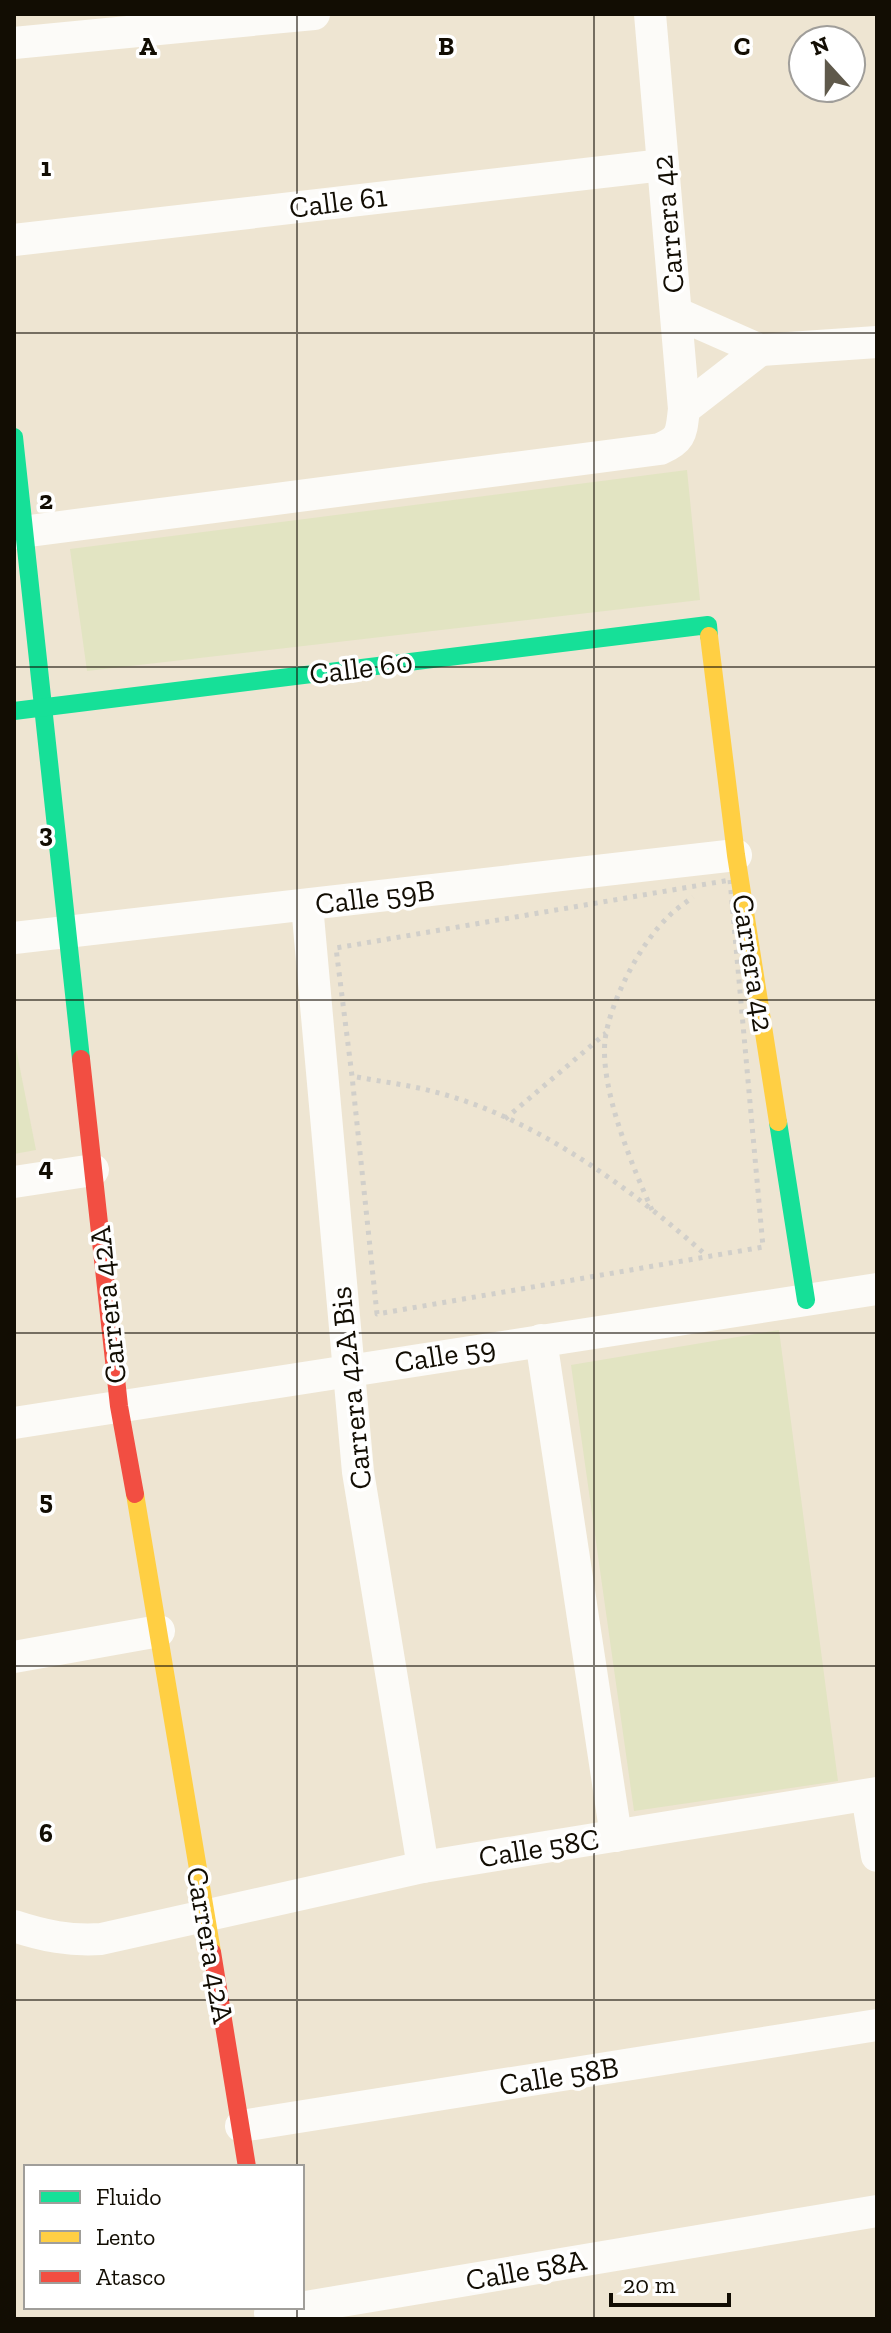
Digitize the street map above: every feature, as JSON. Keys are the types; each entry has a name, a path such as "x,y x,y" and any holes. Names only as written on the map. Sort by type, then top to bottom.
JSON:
{"street":[{"path":"14,43 314,14"},
{"name":"Carrera 42","path":"650,14 683,422"},
{"name":"Calle 61","path":"14,240 663,165"},
{"path":"676,313 760,350 877,342"},
{"path":"19,532 660,449 673,443 683,422 760,350"},
{"name":"Carrera 42A","path":"14,437 19,532 43,708 119,1406 247,2165"},
{"name":"Carrera 42","path":"708,625 736,855 806,1300"},
{"name":"Calle 60","path":"14,711 708,625"},
{"name":"Calle 59B","path":"14,938 736,855"},
{"name":"Carrera 42A Bis","path":"307,905 358,1472 423,1867"},
{"path":"14,1182 93,1170"},
{"name":"Calle 59","path":"14,1423 877,1289"},
{"path":"541,1340 616,1836"},
{"path":"14,1657 159,1631"},
{"path":"872,1794 877,1856"},
{"name":"Calle 58C","path":"14,1926 42,1936 84,1940 118,1936 423,1867 872,1794"},
{"name":"Calle 58B","path":"241,2126 877,2025"},
{"name":"Calle 58A","path":"304,2307 877,2211"},
{"name":"Calle 58A","path":"270,2313 294,2309"}],"path":[{"path":"730,880 763,1247 377,1314 352,1076 336,948 730,880"},
{"path":"653,1210 630,1160 616,1112 608,1078 605,1041 614,1002 634,961 668,917 713,882"},
{"path":"505,1119 607,1032"},
{"path":"352,1076 436,1092 488,1110 548,1139 613,1180 669,1222 707,1256"}],"green space":[{"path":"687,470 700,600 87,671 70,549"},
{"path":"14,1038 36,1150 14,1154"},
{"path":"779,1330 838,1781 634,1811 571,1365"}],"traffic: fast":[{"path":"14,437 81,1059"},
{"path":"14,711 708,625 709,636"},
{"path":"778,1122 806,1300"}],"traffic: slow":[{"path":"709,636 736,855 778,1122"},
{"path":"135,1494 212,1952"}],"traffic: jam":[{"path":"81,1059 119,1406 135,1494"},
{"path":"212,1952 247,2165"}]}
